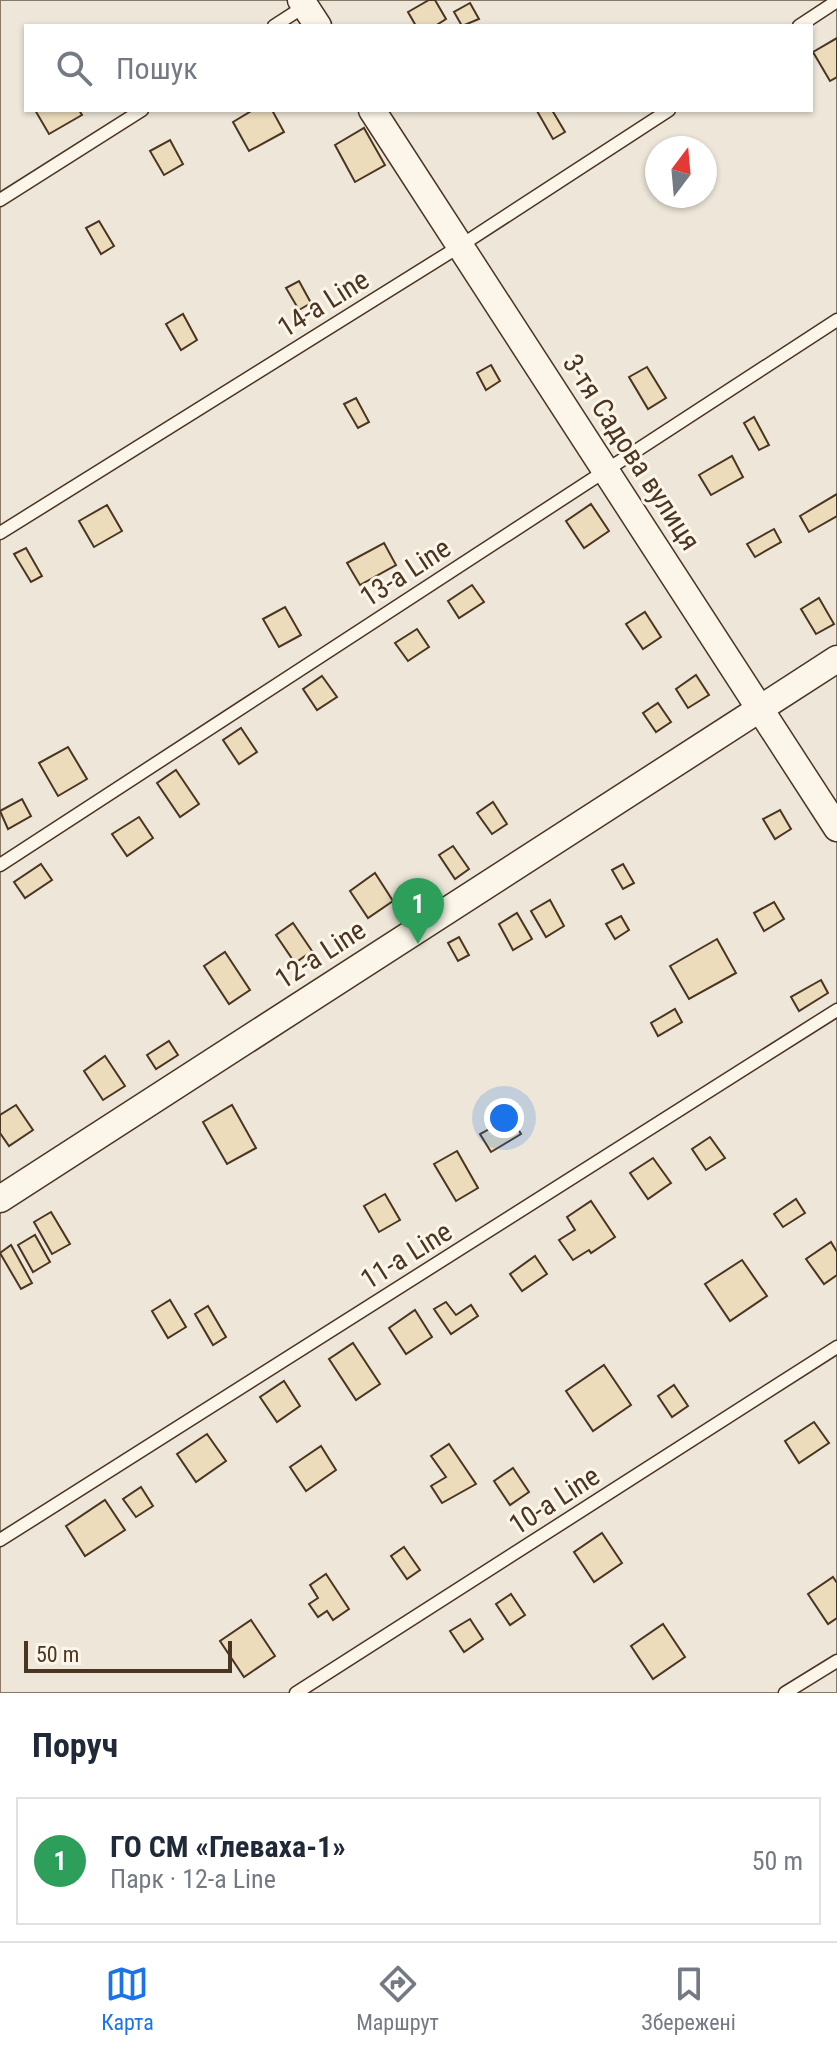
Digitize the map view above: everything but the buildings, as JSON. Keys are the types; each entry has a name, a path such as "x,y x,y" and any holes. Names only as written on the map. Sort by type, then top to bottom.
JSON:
{"street":[{"name":"3-тя Садова вулиця","path":"373,112 837,828"},
{"name":"12-a Line","path":"0,1199 837,659"}],"lane":[{"path":"802,24 837,1"},
{"path":"278,24 310,8"},
{"path":"0,200 139,112"},
{"name":"14-a Line","path":"0,533 460,246 666,112"},
{"name":"13-a Line","path":"0,865 837,320"},
{"name":"11-a Line","path":"0,1540 837,1010"},
{"name":"10-a Line","path":"296,1693 837,1347"},
{"path":"785,1693 837,1661"}],"shaded area":[{"path":"0,0 837,0 837,1693 0,1693"}],"place":[{"name":"ГО СМ «Глеваха-1»","path":"418,944"}]}
